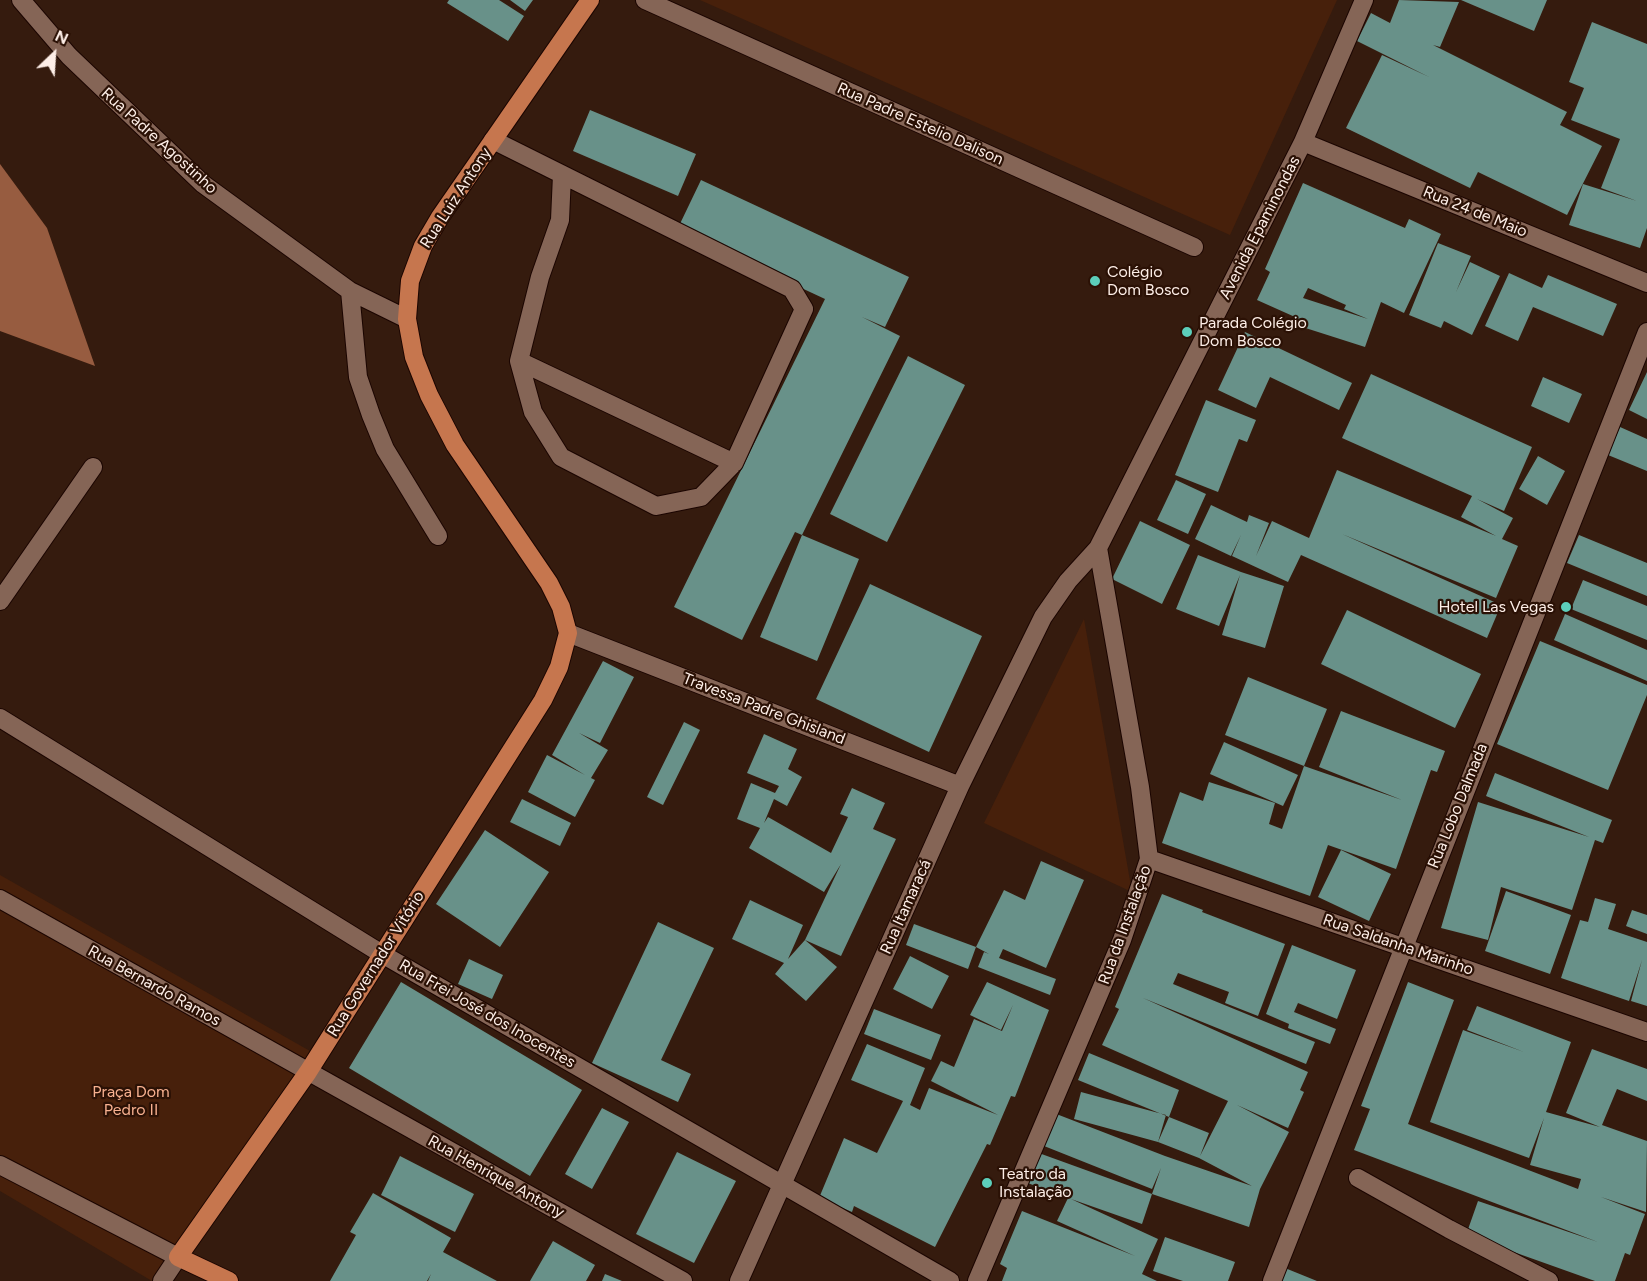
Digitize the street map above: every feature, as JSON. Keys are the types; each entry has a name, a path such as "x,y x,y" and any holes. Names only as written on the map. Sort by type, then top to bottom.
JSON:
{"main road":[{"name":"Rua Luiz Antony","path":"568,633 561,607 549,584 455,445 429,395 414,357 407,319 411,281 423,246 590,0"},
{"name":"Rua Governador Vitório","path":"178,1257 308,1072 543,700 559,668 568,633"},
{"path":"178,1257 229,1281"}],"street":[{"name":"Rua Padre Agostinho","path":"21,0 69,56 203,184 350,291 407,319"},
{"name":"Rua Padre Estelio Dalison","path":"645,0 1194,247"},
{"name":"Avenida Epaminondas","path":"1098,548 1303,142 1364,0"},
{"path":"493,140 792,290 804,309 734,463 701,497 656,506 561,457 533,412 519,361 540,277 560,220 562,175"},
{"name":"Rua 24 de Maio","path":"1303,142 1647,283"},
{"path":"350,291 358,377 371,415 385,449 438,536"},
{"name":"Rua Lobo Dalmada","path":"1272,1281 1402,946 1647,332"},
{"path":"519,361 734,463"},
{"path":"0,601 93,467"},
{"name":"Rua Itamaracá","path":"739,1281 960,786 1043,617 1068,580 1098,548"},
{"name":"Rua da Instalação","path":"977,1281 1122,940 1149,859 1140,787 1098,548"},
{"name":"Travessa Padre Ghisland","path":"568,633 960,786"},
{"name":"Rua Frei José dos Inocentes","path":"0,718 382,954 950,1281"},
{"name":"Rua Saldanha Marinho","path":"1149,859 1647,1032"},
{"name":"Rua Bernardo Ramos","path":"0,899 308,1072"},
{"name":"Rua Henrique Antony","path":"308,1072 683,1281"},
{"path":"0,1166 178,1257"},
{"path":"1358,1178 1549,1281"},
{"name":"Rua Governador Vitório","path":"162,1281 178,1257"}],"green space":[{"path":"700,0 1337,0 1230,235"},
{"path":"1084,619 1132,892 984,823"},
{"name":"Praça Dom Pedro II","path":"0,875 317,1055 169,1281 152,1281 0,1191"}],"shaded area":[{"path":"0,164 47,228 95,366 0,331"}],"building":[{"path":"449,0 499,0 524,16 508,41 447,3"},
{"path":"510,0 533,0 525,11"},
{"path":"1399,0 1459,2 1440,47 1433,45 1567,112 1560,125 1602,146 1567,215 1478,172 1470,188 1346,128 1382,55 1429,77 1357,41 1371,13 1390,23"},
{"path":"1461,0 1547,0 1534,31"},
{"path":"1592,22 1647,44 1647,228 1640,248 1569,225 1583,184 1637,201 1601,188 1620,139 1571,120 1584,88 1569,82"},
{"path":"590,110 696,154 678,196 573,151"},
{"path":"701,180 909,277 885,327 862,317 900,336 802,535 795,532 742,640 674,607 825,299 677,230"},
{"path":"1303,183 1405,228 1409,219 1441,234 1404,313 1381,302 1365,347 1293,324 1295,317 1257,300 1270,272 1265,269","holes":["1308,288 1346,305 1344,309 1368,319 1303,298"]},
{"path":"1438,243 1471,256 1456,292 1470,262 1500,276 1472,335 1444,321 1441,328 1409,315"},
{"path":"1509,273 1542,288 1548,275 1617,304 1603,336 1533,307 1518,341 1485,326"},
{"path":"1245,332 1352,383 1339,410 1270,377 1256,408 1218,390"},
{"path":"908,356 965,385 887,542 830,514"},
{"path":"1647,372 1647,419 1629,410"},
{"path":"1371,374 1532,447 1504,511 1477,499 1513,518 1502,539 1518,546 1496,598 1342,534 1501,605 1487,638 1301,555 1288,582 1232,556 1241,535 1231,556 1195,539 1211,505 1247,522 1249,515 1269,523 1256,556 1272,521 1309,538 1337,470 1496,536 1461,517 1472,496 1342,438"},
{"path":"1543,377 1582,394 1569,423 1531,406"},
{"path":"1206,400 1256,420 1247,442 1239,439 1218,492 1175,475"},
{"path":"1620,427 1647,439 1647,471 1608,455"},
{"path":"1538,456 1565,471 1547,505 1519,489"},
{"path":"1176,480 1206,494 1188,534 1157,520"},
{"path":"1140,521 1190,545 1162,604 1112,579"},
{"path":"802,535 859,559 817,661 760,637"},
{"path":"1579,535 1647,563 1647,596 1567,563"},
{"path":"1198,555 1284,586 1265,648 1222,635 1240,575 1219,626 1176,609"},
{"path":"1583,580 1647,606 1647,640 1571,609"},
{"path":"870,584 982,636 929,752 816,699"},
{"path":"1347,610 1481,674 1455,728 1321,664"},
{"path":"1565,614 1647,650 1647,681 1554,640"},
{"path":"1540,641 1647,685 1647,695 1608,790 1497,744"},
{"path":"603,661 634,677 600,743 579,733 608,750 591,778 595,780 575,817 528,792 547,755 585,775 552,755"},
{"path":"1248,677 1327,709 1304,766 1225,735"},
{"path":"1341,711 1445,751 1437,772 1431,770 1396,869 1328,845 1310,896 1162,843 1180,792 1203,801 1209,782 1275,803 1269,824 1282,829 1304,766 1402,800 1319,767"},
{"path":"684,722 700,730 663,805 647,797"},
{"path":"764,734 797,749 788,769 802,777 787,806 774,799 764,823 768,817 831,853 848,817 840,814 852,788 885,803 873,829 896,839 841,956 805,940 841,864 824,892 749,848 760,828 737,819 751,783 775,793 779,786 747,773"},
{"path":"1224,742 1298,775 1283,806 1210,774"},
{"path":"1495,773 1612,820 1603,843 1595,840 1572,910 1501,887 1488,940 1441,928 1478,802 1589,837 1486,796"},
{"path":"522,799 571,823 560,846 510,822"},
{"path":"485,830 549,872 500,947 436,904"},
{"path":"1341,850 1391,874 1369,921 1318,897"},
{"path":"1041,861 1084,880 1046,968 1003,949 999,958 1056,979 1050,995 978,967 984,952 989,954 976,947 1004,890 1025,900"},
{"path":"1506,891 1571,915 1550,974 1485,951"},
{"path":"1162,894 1285,944 1258,1016 1225,1003 1229,992 1178,973 1173,984 1315,1042 1306,1064 1143,998 1308,1072 1300,1090 1304,1092 1288,1128 1237,1105 1289,1132 1260,1189 1249,1227 1152,1194 1161,1168 1152,1189 1034,1142 1046,1110 1165,1156 1252,1186 1199,1158 1158,1142 1169,1117 1209,1133 1200,1156 1228,1101 1102,1045 1119,1009 1115,1007"},
{"path":"1595,898 1616,904 1608,929 1647,942 1647,1006 1631,1001 1642,960 1629,1001 1561,978 1580,920 1588,922"},
{"path":"750,900 803,925 788,959 805,940 837,967 806,1001 775,974 784,963 732,939"},
{"path":"1632,910 1647,915 1647,934 1626,926"},
{"path":"658,922 714,948 661,1060 691,1074 678,1102 592,1063"},
{"path":"914,924 976,947 968,969 906,945"},
{"path":"1292,945 1356,970 1337,1019 1298,1003 1294,1012 1336,1029 1330,1044 1288,1028 1289,1024 1266,1014"},
{"path":"910,956 949,976 932,1009 893,989"},
{"path":"469,959 503,975 492,999 458,984"},
{"path":"401,982 582,1090 530,1176 349,1068"},
{"path":"987,982 1049,1010 1015,1097 1011,1096 990,1145 987,1144 935,1247 854,1206 852,1212 819,1198 844,1138 877,1153 903,1101 851,1080 867,1044 925,1068 910,1105 920,1110 929,1088 998,1115 931,1081 941,1061 954,1067 974,1019 1002,1031 1013,1005 1001,1030 970,1015"},
{"path":"1408,982 1454,1000 1408,1124 1578,1189 1581,1179 1530,1165 1544,1118 1529,1158 1430,1122 1463,1030 1524,1052 1467,1030 1477,1006 1571,1042 1546,1112 1600,1127 1566,1113 1592,1049 1647,1069 1647,1101 1617,1089 1602,1125 1647,1141 1646,1212 1601,1197 1645,1214 1630,1255 1625,1253 1615,1281 1595,1281 1466,1235 1478,1201 1598,1242 1354,1150 1370,1109 1361,1106"},
{"path":"874,1009 941,1035 931,1060 864,1034"},
{"path":"1089,1053 1179,1090 1169,1117 1078,1080"},
{"path":"1081,1092 1166,1115 1158,1142 1074,1119"},
{"path":"602,1108 629,1122 592,1189 565,1174"},
{"path":"677,1152 736,1181 694,1263 636,1234"},
{"path":"1036,1152 1152,1194 1142,1224 1071,1199 1158,1239 1142,1274 1157,1281 1002,1281 1007,1268 1000,1264 1022,1211 1135,1256 1057,1221 1068,1198 1025,1182"},
{"path":"400,1156 474,1194 455,1232 381,1195"},
{"path":"373,1193 451,1238 443,1252 497,1281 428,1281 431,1274 427,1281 330,1281 356,1235 350,1232"},
{"path":"1165,1237 1235,1262 1228,1281 1183,1281 1153,1271"},
{"path":"553,1241 595,1265 586,1281 530,1281"},
{"path":"1280,1266 1317,1281 1274,1281"},
{"path":"605,1274 622,1281 602,1281"}],"place":[{"name":"Colégio Dom Bosco","path":"1095,281"},
{"name":"Parada Colégio Dom Bosco","path":"1187,332"},
{"name":"Hotel Las Vegas","path":"1566,607"},
{"name":"Teatro da Instalação","path":"987,1183"}]}
